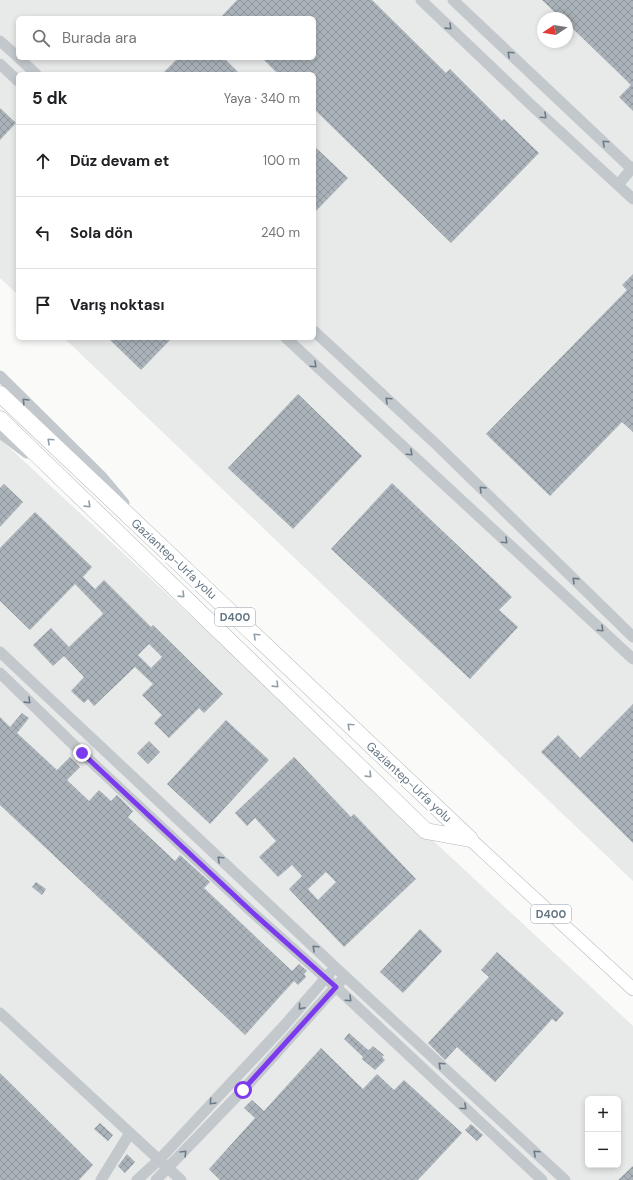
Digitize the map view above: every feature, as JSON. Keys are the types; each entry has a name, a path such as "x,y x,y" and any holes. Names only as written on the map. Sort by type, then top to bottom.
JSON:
{"highway":[{"name":"Gaziantep-Urfa yolu","path":"0,394 470,839"},
{"name":"Gaziantep-Urfa yolu","path":"0,419 426,831 470,839"}],"main road":[{"name":"Gaziantep-Urfa yolu","path":"470,839 633,989"}],"street":[{"path":"421,0 633,199"},
{"path":"453,0 632,168 618,185"},
{"path":"0,41 16,56"},
{"path":"20,60 34,72"},
{"path":"0,64 16,79"},
{"path":"316,333 438,446 633,637"},
{"path":"288,340 633,659"},
{"path":"0,376 102,477 167,552"},
{"path":"0,434 66,483"},
{"path":"0,652 335,967 565,1180"},
{"path":"0,674 82,753 246,906 336,987 542,1180"},
{"path":"136,1180 159,1160 283,1027 335,967"},
{"path":"156,1180 243,1090 336,987 345,975"},
{"path":"0,1013 181,1180"},
{"path":"101,1180 130,1133"}],"shaded area":[{"path":"0,0 633,0 633,881 66,340 316,340 316,72 16,72 16,293 0,278"},
{"path":"0,439 633,1026 633,1180 0,1180"}],"building":[{"path":"237,0 372,0 446,73 450,69 502,121 504,119 539,153 451,243 316,111 316,72 276,72 264,60 316,60 316,16 222,16"},
{"path":"542,0 633,0 633,111 619,97 631,85 573,29 573,12 555,12"},
{"path":"176,60 226,60 238,72 164,72"},
{"path":"0,108 16,123 0,140"},
{"path":"316,148 348,178 316,211"},
{"path":"633,274 633,432 622,422 550,496 486,434 627,290 622,285"},
{"path":"110,340 170,340 141,370"},
{"path":"298,394 362,456 293,529 228,468"},
{"path":"392,483 512,597 499,610 518,627 470,679 331,549"},
{"path":"4,484 23,502 0,527 0,488"},
{"path":"35,512 92,567 83,577 95,589 104,580 151,627 153,625 223,694 204,713 199,708 169,738 154,723 162,715 142,695 153,684 135,667 94,706 88,699 84,703 71,691 84,677 64,656 53,666 33,645 51,628 69,647 103,614 75,584 30,630 0,601 0,548","holes":["149,644 162,657 151,668 138,655"]},
{"path":"633,704 633,843 541,752 558,735 580,758"},
{"path":"22,713 29,718 17,733 57,770 70,757 80,767 67,780 89,801 99,790 111,801 117,795 133,811 128,817 175,861 180,855 210,882 204,888 292,971 299,964 307,971 304,974 306,977 298,985 294,981 245,1035 0,805 0,717 10,727"},
{"path":"226,720 269,760 210,824 167,784"},
{"path":"149,741 160,752 148,764 137,753"},
{"path":"294,757 351,817 354,814 416,879 344,947 289,889 302,876 292,865 278,877 259,857 276,841 255,818 247,826 235,813","holes":["326,872 336,882 318,900 308,889"]},
{"path":"36,882 46,889 42,895 32,887"},
{"path":"420,929 442,951 403,993 380,972"},
{"path":"497,952 564,1013 556,1022 552,1019 495,1082 457,1047 445,1060 428,1043 489,977 481,970"},
{"path":"349,1033 367,1049 369,1050 373,1046 384,1055 382,1057 385,1060 375,1070 362,1059 363,1057 344,1039"},
{"path":"321,1048 363,1089 377,1074 394,1090 404,1080 462,1133 418,1180 220,1180 209,1169 255,1118 244,1108 252,1100 264,1111"},
{"path":"0,1073 93,1165 79,1180 0,1180"},
{"path":"100,1123 113,1135 108,1141 94,1129"},
{"path":"471,1124 483,1135 477,1141 465,1130"},
{"path":"127,1154 135,1162 125,1173 118,1166"},
{"path":"633,1166 633,1180 618,1180"}],"route":[{"path":"82,753 252,912 336,987 243,1090"}]}
